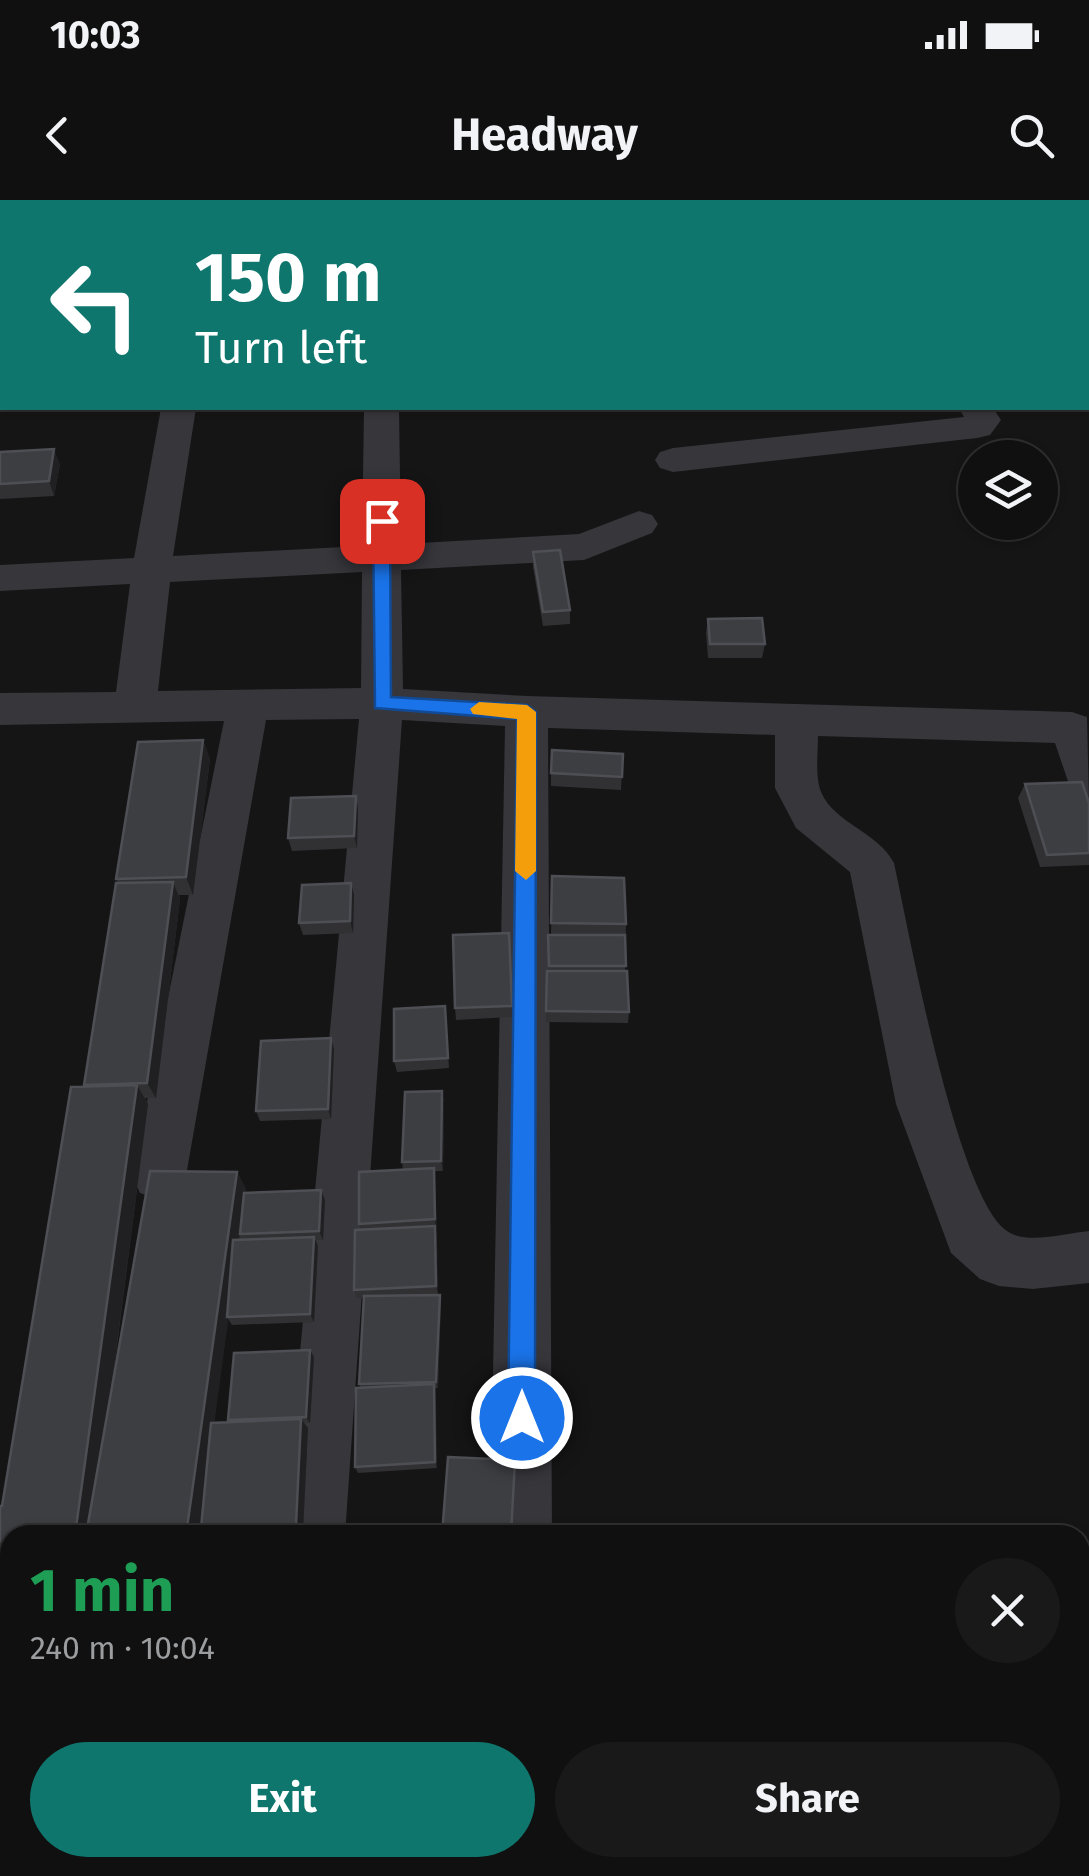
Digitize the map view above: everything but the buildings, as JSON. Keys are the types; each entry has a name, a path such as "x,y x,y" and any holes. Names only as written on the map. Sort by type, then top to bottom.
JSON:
{"street":[{"path":"135,707 151,572 178,410"},
{"path":"315,1525 382,703 381,410"},
{"path":"673,460 977,427 983,420 978,410"},
{"path":"0,578 584,547 639,524"},
{"path":"0,709 382,703 527,712 1080,728 1089,784"},
{"path":"159,1176 248,705"},
{"path":"521,1525 527,712"},
{"path":"796,720 797,788 804,802 812,816 871,864 922,1104 970,1235 999,1260 1033,1264 1089,1257"}],"slow traffic":[{"path":"479,709 527,712 526,871"}],"route":[{"path":"382,521 382,703 527,712 522,1418"}]}
